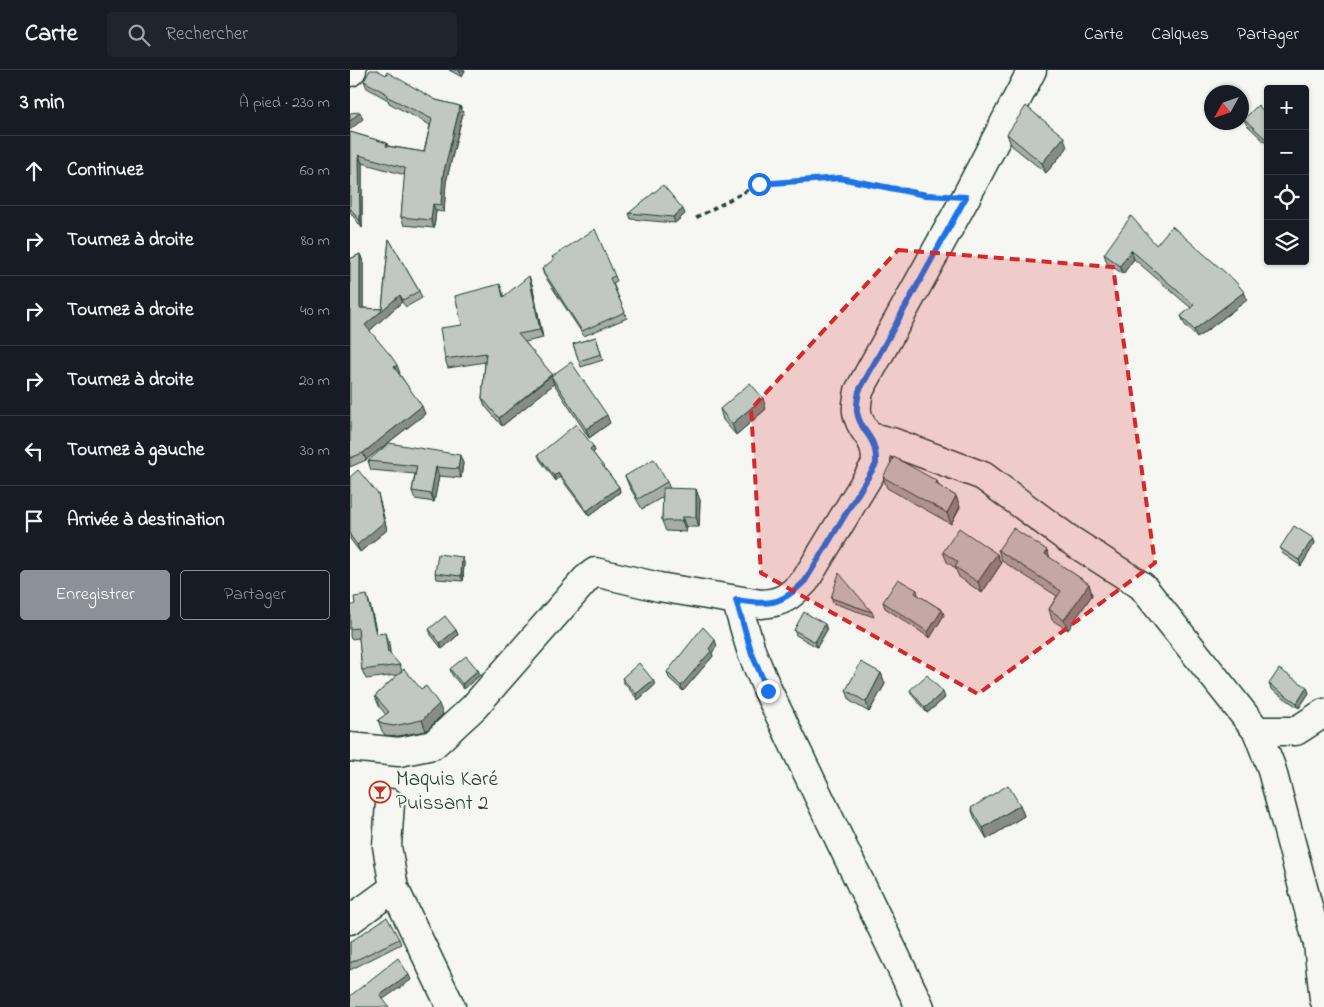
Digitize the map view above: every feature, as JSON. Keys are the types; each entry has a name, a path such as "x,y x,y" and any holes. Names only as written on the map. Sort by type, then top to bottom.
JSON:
{"street":[{"path":"350,747 399,752 433,744 474,707 586,579 595,572 660,587 761,604 778,603 805,581 876,464 876,450 871,437 862,426 857,411 859,391 966,197 1032,70"},
{"path":"871,437 892,442 983,476 1067,538 1142,586 1257,731 1271,766 1318,944 1324,999"},
{"path":"736,600 752,654 768,691 920,1007"},
{"path":"1257,731 1296,731 1324,713"},
{"path":"390,803 387,846 394,888 452,1007"},
{"path":"350,920 394,888"}],"path":[{"path":"696,218 759,184 840,178 925,195 966,197"}],"highlighted area":[{"path":"898,250 1113,267 1155,563 978,694 761,573 751,409"}],"building":[{"path":"370,70 377,70 386,75 387,72 436,100 460,106 443,175 441,205 433,204 431,220 401,217 405,168 359,155 360,221 350,208 350,132 387,143 386,146 424,152 432,119 386,96 387,94 364,81"},
{"path":"1258,105 1264,112 1264,137 1249,124 1249,114"},
{"path":"1026,106 1064,137 1042,163 1007,134"},
{"path":"360,112 350,121 350,113"},
{"path":"663,185 683,209 673,217 629,213"},
{"path":"1131,216 1156,245 1172,226 1235,281 1244,292 1194,330 1181,316 1194,305 1131,250 1120,266 1104,254"},
{"path":"595,229 615,276 610,278 625,312 582,331 542,269 554,259 552,257"},
{"path":"389,239 419,291 403,300 400,295 365,325 391,356 397,365 394,367 422,406 363,453 350,458 350,259 360,254 360,308 382,309"},
{"path":"529,276 540,330 518,334 552,374 499,418 482,398 486,353 445,359 440,328 462,325 455,296 500,284 503,297"},
{"path":"596,337 601,354 579,361 573,344"},
{"path":"571,362 607,415 586,429 551,376"},
{"path":"750,383 763,398 732,424 720,409"},
{"path":"576,424 593,446 590,449 619,487 587,511 558,472 554,476 538,455"},
{"path":"389,443 460,455 458,469 436,467 431,494 412,491 417,466 368,461"},
{"path":"894,457 937,481 936,484 956,496 947,513 883,477"},
{"path":"654,459 667,482 638,499 625,476"},
{"path":"358,470 378,494 384,522 357,545 350,535 350,477"},
{"path":"663,488 696,489 696,517 682,517 682,521 662,521"},
{"path":"1294,526 1313,538 1299,560 1280,548"},
{"path":"959,528 997,554 978,582 955,567 958,562 943,552"},
{"path":"1013,528 1047,550 1045,554 1089,584 1064,620 1049,609 1061,591 998,550"},
{"path":"438,554 462,557 461,576 435,573"},
{"path":"839,573 872,612 831,598"},
{"path":"898,579 917,590 915,593 942,610 928,632 883,602"},
{"path":"367,595 376,634 385,633 388,652 400,665 362,670 358,628 350,629 350,606 355,604 354,597"},
{"path":"804,612 825,624 815,642 794,630"},
{"path":"445,616 456,630 440,643 429,629"},
{"path":"703,627 715,640 709,649 711,651 681,686 667,672"},
{"path":"466,656 478,670 462,684 450,669"},
{"path":"861,662 881,673 866,702 846,690"},
{"path":"639,663 653,680 636,694 622,678"},
{"path":"404,669 421,689 426,686 439,704 422,720 394,726 382,724 378,720 389,712 375,696"},
{"path":"1279,669 1307,687 1297,703 1269,684"},
{"path":"927,675 943,692 925,708 910,690"},
{"path":"1008,785 1020,805 983,828 971,808"},
{"path":"387,917 399,939 350,963 350,942"},
{"path":"398,958 409,975 380,995 389,1007 350,1007 350,996"}],"place":[{"name":"Maquis Karé Puissant 2","path":"380,792"}],"route":[{"path":"759,184 840,178 925,195 966,197 859,391 857,411 862,426 871,437 876,450 876,464 805,581 778,603 761,604 736,600 752,654 768,691"}]}
